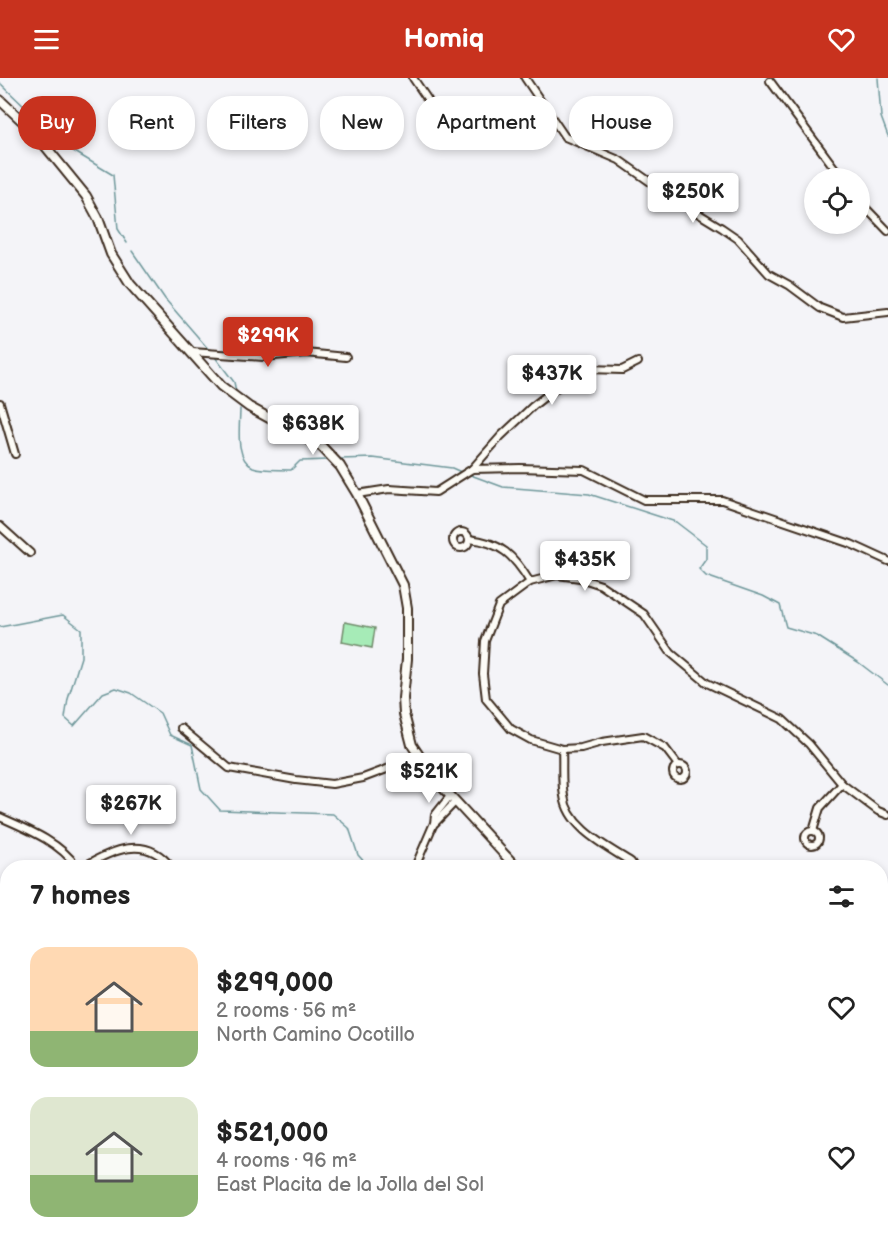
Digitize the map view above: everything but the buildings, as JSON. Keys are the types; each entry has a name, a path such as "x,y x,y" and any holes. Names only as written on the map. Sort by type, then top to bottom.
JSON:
{"street":[{"path":"413,78 425,96"},
{"path":"525,78 565,137 619,160 673,198 722,228 738,239 769,274 789,285 820,308 843,317 888,312"},
{"path":"770,81 835,168"},
{"path":"0,99 31,129 86,196 98,218 111,254 130,284 221,386 235,398 322,447 340,466 357,494 403,585 407,608 403,698 404,714 412,745 418,757 506,860"},
{"path":"870,212 888,231"},
{"path":"192,352 264,357 306,353 346,357"},
{"path":"357,494 389,489 436,492 472,469 509,428 565,381 588,369 622,370 638,362"},
{"path":"0,403 15,454"},
{"path":"472,469 520,468 584,471 644,500 722,500 851,544 888,561"},
{"path":"0,526 30,552"},
{"path":"469,539 481,540 503,549 520,565 530,582"},
{"path":"678,765 665,748 643,736 602,742 581,748 562,749 519,735 511,729 486,699 483,674 485,642 499,605 530,582 557,575 580,578 601,585 644,614 672,653 707,683 782,719 818,754 842,784 871,806 888,815"},
{"path":"181,728 229,768 296,780 332,784 343,782 363,778 418,757"},
{"path":"562,749 564,797 572,815 585,831 628,860"},
{"path":"813,831 820,808 842,784"},
{"path":"418,860 434,823 435,815 453,799"},
{"path":"0,818 51,842 72,860"},
{"path":"95,860 106,854 134,847 152,851 165,860"}],"green space":[{"path":"345,622 375,628 372,648 342,642"}],"waterway":[{"path":"878,78 881,117 888,136"},
{"path":"0,83 65,146 113,175 118,229 127,243"},
{"path":"132,251 165,299 210,351"},
{"path":"215,357 234,382 236,392"},
{"path":"240,409 239,441 243,457 253,467 291,470 300,461 328,460"},
{"path":"340,459 373,458 452,468 461,472"},
{"path":"468,474 503,487 589,494 676,522 706,545 706,559 699,569 706,576 763,596 780,605 786,627 817,636 858,662 888,685"},
{"path":"0,627 63,615 81,629 81,657 68,699 65,718 74,726 103,693 116,688 131,693 160,713 170,735 192,745 201,789 220,810 333,814 349,828 358,855 363,860"}]}
